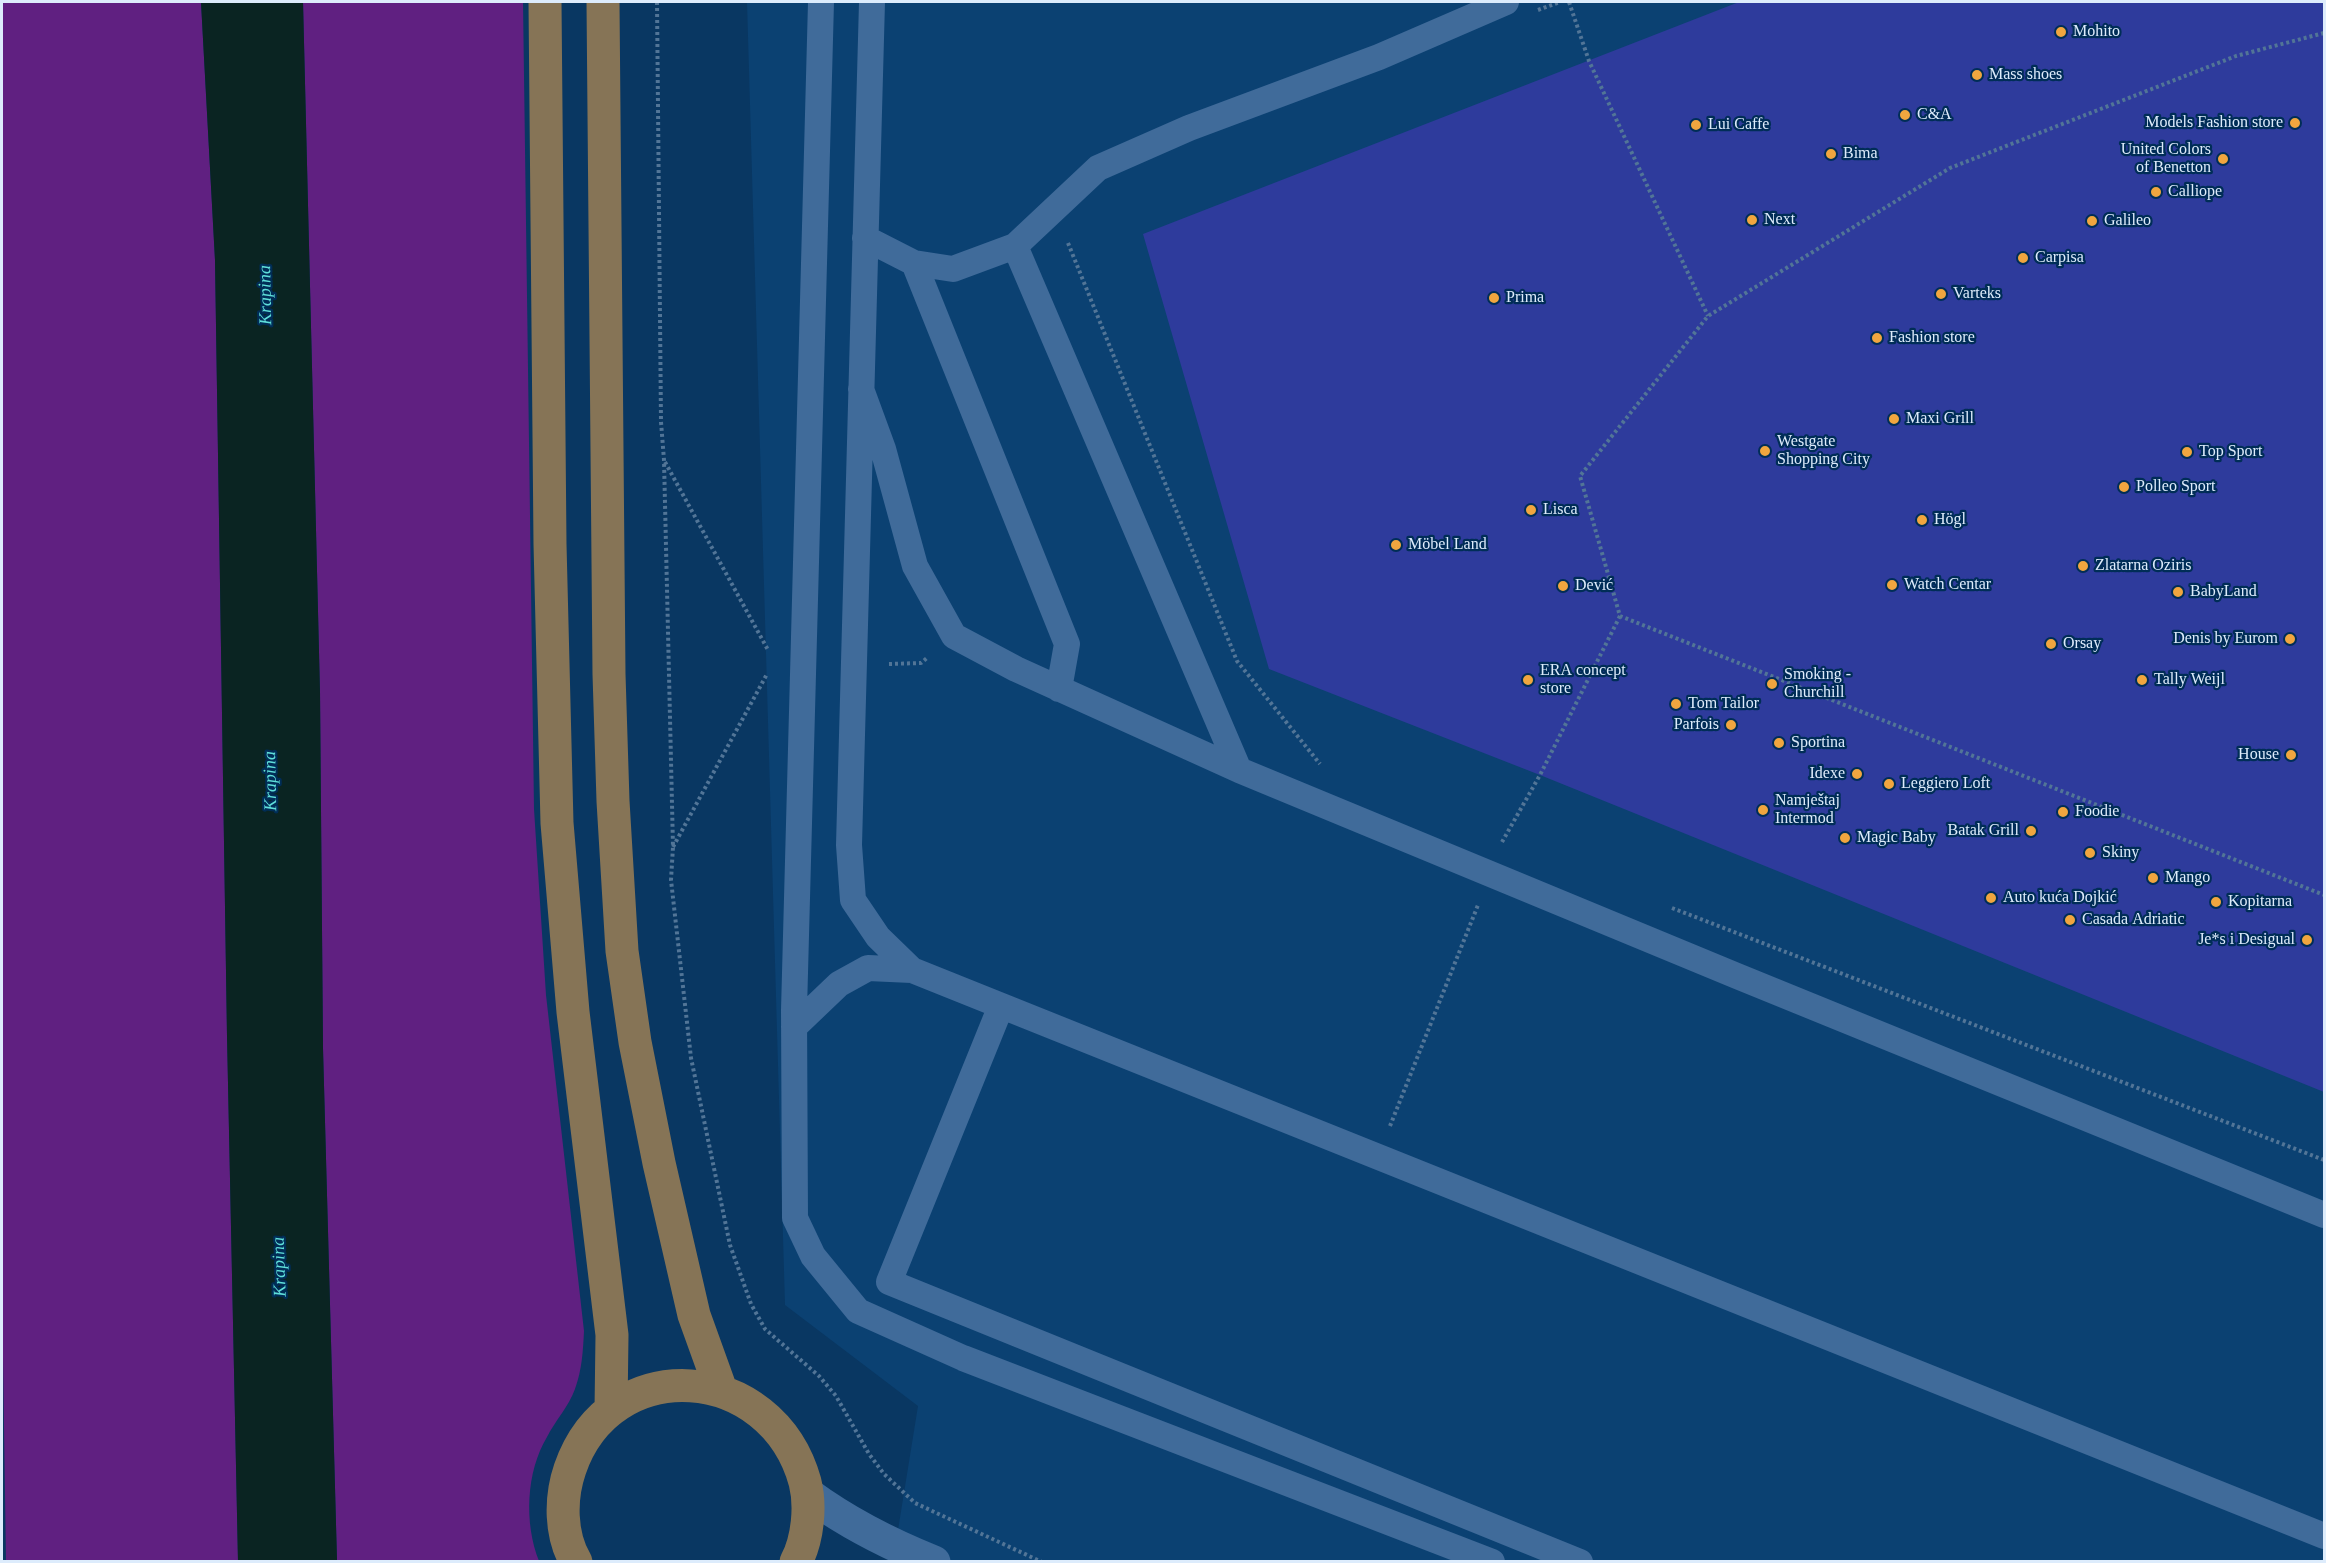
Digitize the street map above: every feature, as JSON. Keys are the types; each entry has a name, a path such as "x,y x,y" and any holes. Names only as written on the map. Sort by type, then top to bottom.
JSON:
{"main road":[{"path":"545,2 550,544 557,824 573,1012 611,1323 613,1361 611,1410"},
{"path":"603,2 609,674 622,951 635,1042 659,1163 694,1315 722,1390"},
{"path":"576,1562 566,1538 564,1515 568,1475 585,1438 611,1410 631,1398 675,1386 694,1385 722,1390 740,1398 773,1423 791,1446 800,1465 808,1494 808,1514 804,1538 796,1562"}],"street":[{"path":"808,1494 866,1531 934,1562"}],"lane":[{"path":"821,2 794,1027 795,1218 813,1256 858,1311 963,1358 1492,1562"},
{"path":"872,2 849,845 853,900 878,937 912,970"},
{"path":"865,238 914,263 953,269 1015,246 1098,168 1189,128 1517,8"},
{"path":"1015,246 1239,770"},
{"path":"914,263 1067,644 1059,689"},
{"path":"861,389 883,449 915,566 954,636 1016,669 1239,770 2325,1215"},
{"path":"794,1027 840,984 868,968 912,970 2325,1536"},
{"path":"1001,1006 889,1282 1580,1562"}],"path":[{"path":"657,2 661,423 664,460 672,880 691,1058 730,1245 751,1305 765,1329 819,1376 845,1409 857,1436 884,1474 915,1503 1042,1562"},
{"path":"1517,8 1560,2"},
{"path":"1569,2 1589,61 1708,316"},
{"path":"2325,33 2236,56 1950,168 1708,316 1580,476 1620,616 2325,895"},
{"path":"1072,235 1068,244 1237,661 1327,772"},
{"path":"664,460 768,651"},
{"path":"1491,839 1513,847"},
{"path":"1669,907 2325,1160"}],"shaded area":[{"path":"2,2 201,2 215,260 238,1561 6,1561 2,1290"},
{"path":"303,2 523,2 534,809 546,995 584,1331 581,1368 575,1389 540,1451 531,1482 529,1514 539,1561 337,1561 323,1049 320,693"},
{"path":"747,2 2324,2 2324,1561 893,1561 918,1406 785,1305"}],"water":[{"name":"Krapina","path":"201,2 303,2 320,693 323,1049 337,1561 238,1561 215,260"}],"building":[{"name":"Westgate Shopping City","path":"1739,2 2324,2 2324,1092 1540,775 1269,669 1143,234"}],"place":[{"name":"Mohito","path":"2061,32"},
{"name":"Mass shoes","path":"1977,75"},
{"name":"C&A","path":"1905,115"},
{"name":"Models Fashion store","path":"2295,123"},
{"name":"Lui Caffe","path":"1696,125"},
{"name":"Bima","path":"1831,154"},
{"name":"United Colors of Benetton","path":"2223,159"},
{"name":"Calliope","path":"2156,192"},
{"name":"Next","path":"1752,220"},
{"name":"Galileo","path":"2092,221"},
{"name":"Carpisa","path":"2023,258"},
{"name":"Varteks","path":"1941,294"},
{"name":"Prima","path":"1494,298"},
{"name":"Fashion store","path":"1877,338"},
{"name":"Maxi Grill","path":"1894,419"},
{"name":"Westgate Shopping City","path":"1765,451"},
{"name":"Top Sport","path":"2187,452"},
{"name":"Polleo Sport","path":"2124,487"},
{"name":"Lisca","path":"1531,510"},
{"name":"Högl","path":"1922,520"},
{"name":"Möbel Land","path":"1396,545"},
{"name":"Zlatarna Oziris","path":"2083,566"},
{"name":"Watch Centar","path":"1892,585"},
{"name":"Dević","path":"1563,586"},
{"name":"BabyLand","path":"2178,592"},
{"name":"Denis by Eurom","path":"2290,639"},
{"name":"Orsay","path":"2051,644"},
{"name":"ERA concept store","path":"1528,680"},
{"name":"Tally Weijl","path":"2142,680"},
{"name":"Smoking - Churchill","path":"1772,684"},
{"name":"Tom Tailor","path":"1676,704"},
{"name":"Parfois","path":"1731,725"},
{"name":"Sportina","path":"1779,743"},
{"name":"House","path":"2291,755"},
{"name":"Idexe","path":"1857,774"},
{"name":"Leggiero Loft","path":"1889,784"},
{"name":"Namještaj Intermod","path":"1763,810"},
{"name":"Foodie","path":"2063,812"},
{"name":"Batak Grill","path":"2031,831"},
{"name":"Magic Baby","path":"1845,838"},
{"name":"Skiny","path":"2090,853"},
{"name":"Mango","path":"2153,878"},
{"name":"Auto kuća Dojkić","path":"1991,898"},
{"name":"Kopitarna","path":"2216,902"},
{"name":"Casada Adriatic","path":"2070,920"},
{"name":"Je*s i Desigual","path":"2307,940"}]}
